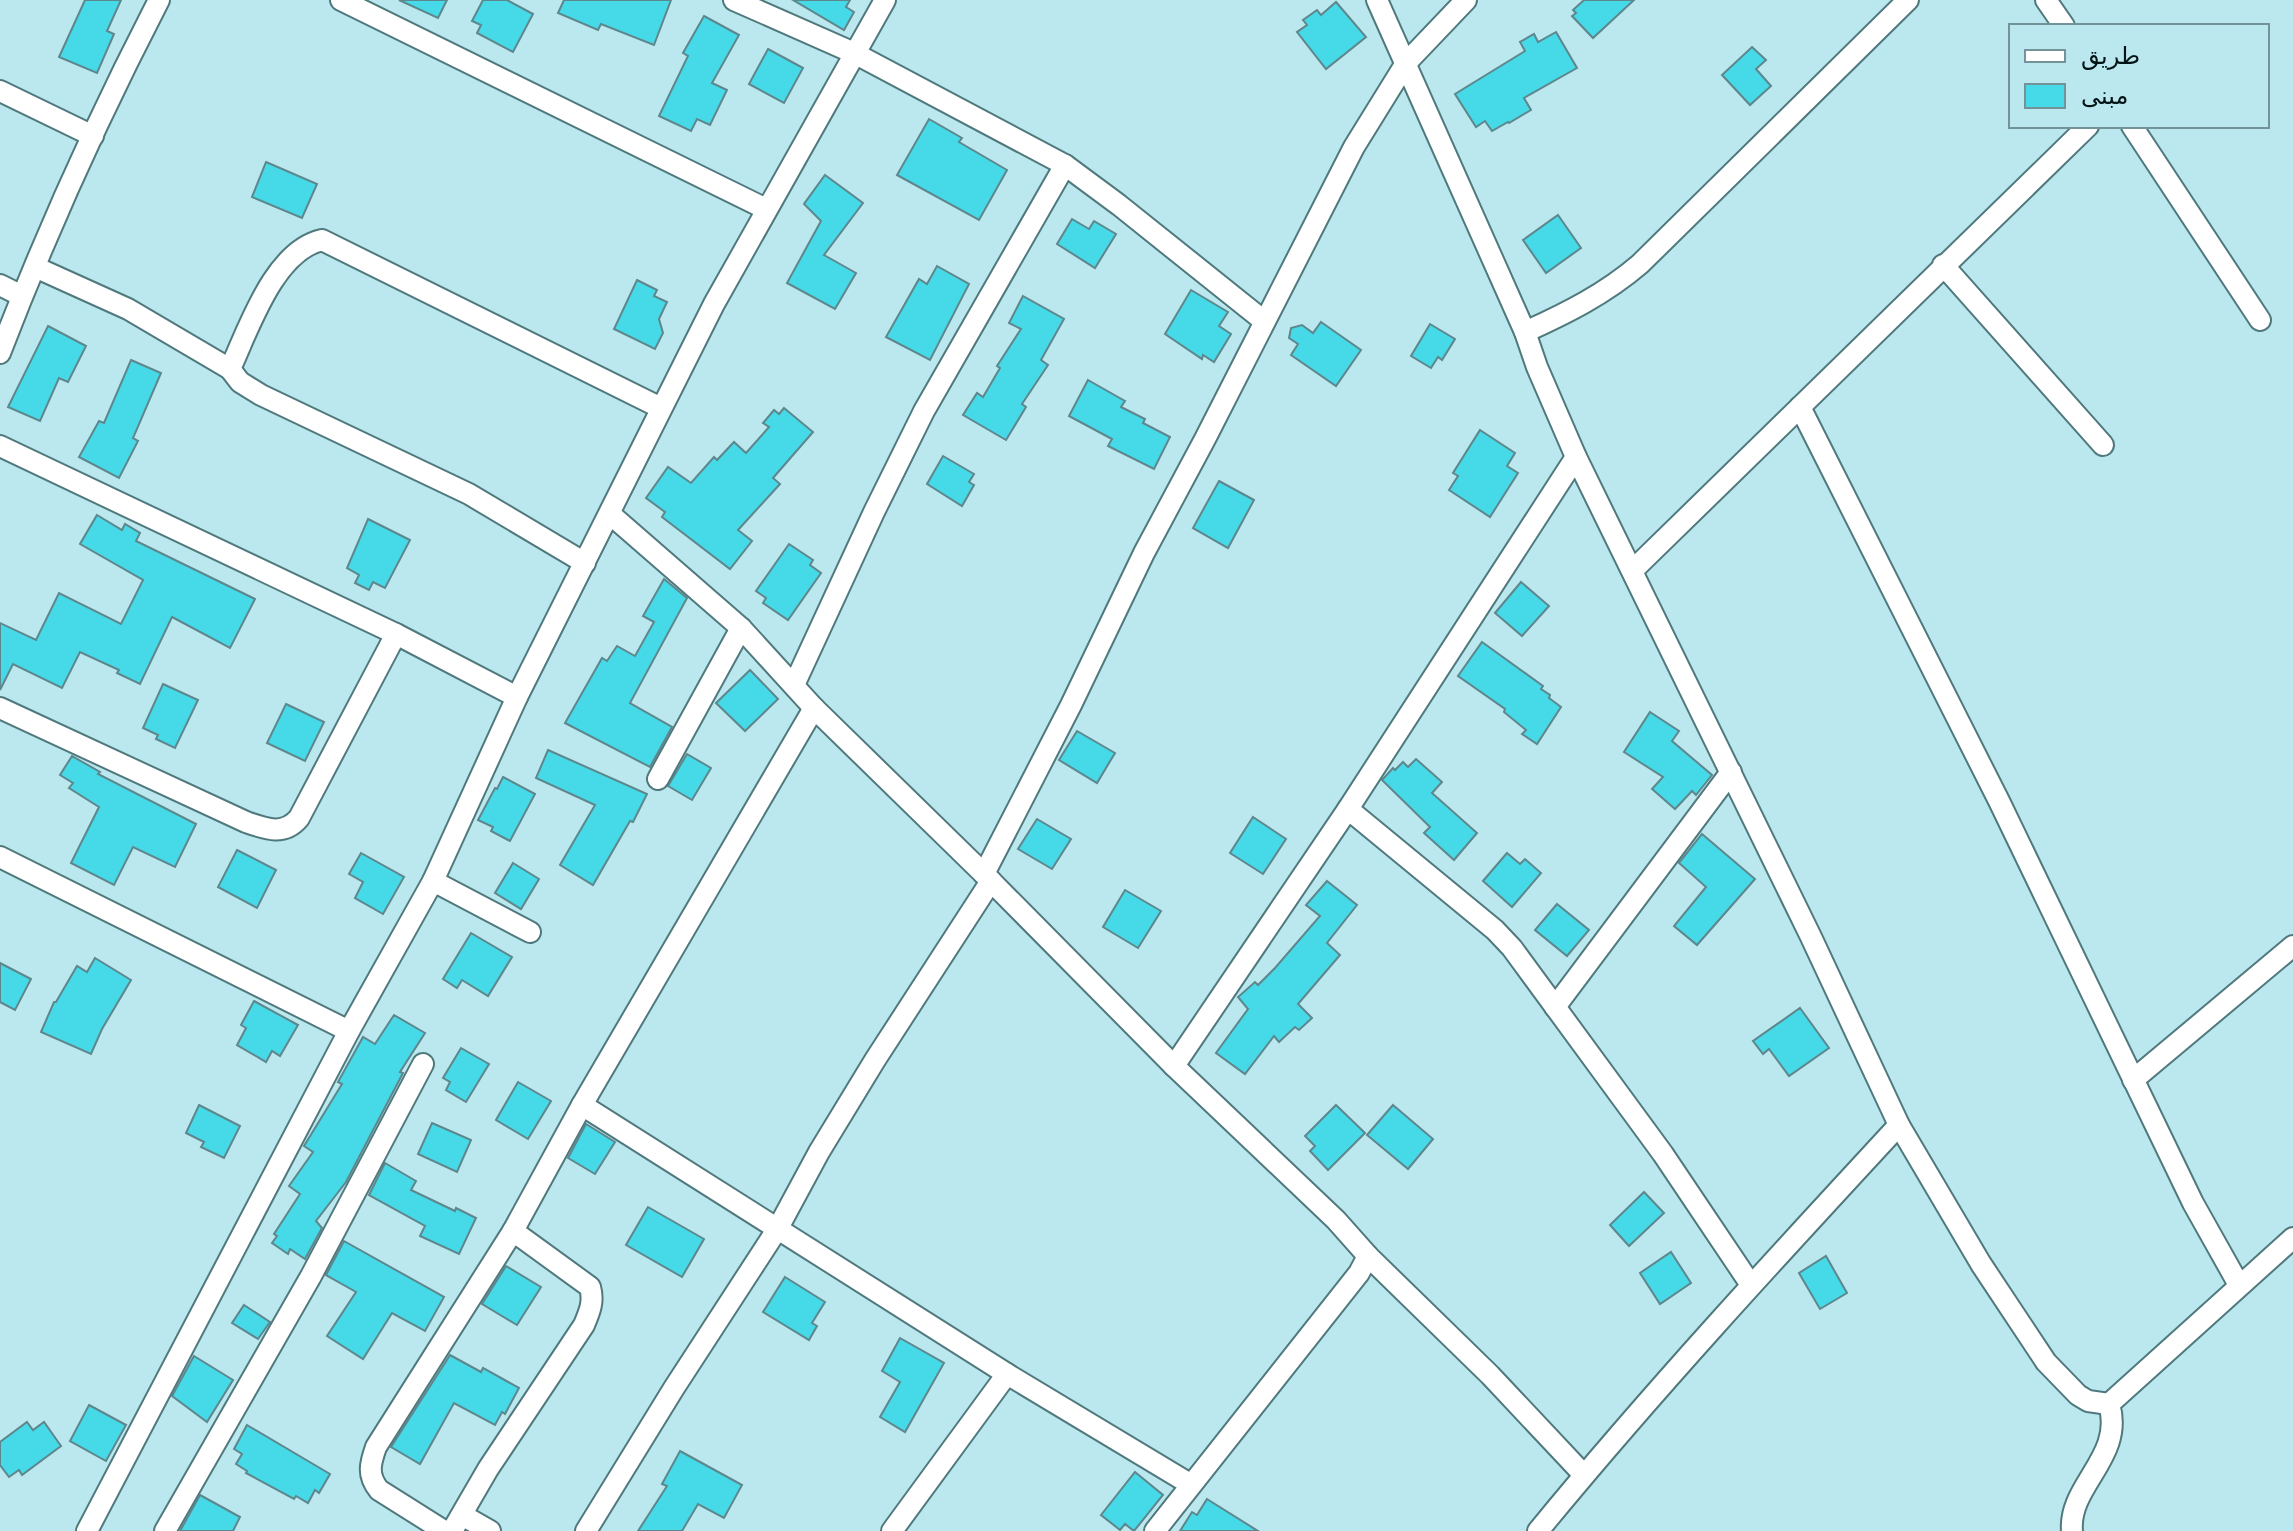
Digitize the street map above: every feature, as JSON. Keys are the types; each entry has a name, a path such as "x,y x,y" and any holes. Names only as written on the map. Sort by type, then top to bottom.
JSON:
{"street":[{"path":"0,353 93,136 159,0"},
{"path":"341,0 766,209"},
{"path":"734,0 854,53 1065,165 1111,198 1264,321"},
{"path":"87,1531 349,1031 433,881 517,697 661,408 766,209 885,0"},
{"path":"1377,0 1525,332 1576,457 1731,772 1899,1125 1981,1264 2046,1362 2078,1395 2088,1401 2109,1404"},
{"path":"586,1531 778,1228 843,1113 988,877 1144,553 1354,147 1406,63 1466,0"},
{"path":"1525,332 1583,305 1614,286 1640,264 1908,0"},
{"path":"2046,0 2063,24"},
{"path":"0,91 93,136"},
{"path":"1633,570 2086,128"},
{"path":"2133,128 2260,320"},
{"path":"794,685 924,411 1065,165"},
{"path":"230,369 268,286 306,245 322,240 661,408"},
{"path":"1943,265 2103,445"},
{"path":"35,267 128,309 230,369 240,382 261,395 469,494 585,563"},
{"path":"0,285 22,296"},
{"path":"1800,407 1999,801 2193,1203 2239,1285"},
{"path":"0,446 396,634 517,697"},
{"path":"1174,1066 1348,809 1576,457"},
{"path":"610,514 741,628 814,708 988,877 1174,1066 1336,1220 1584,1475"},
{"path":"658,779 741,628"},
{"path":"0,708 246,822 284,830 299,818 396,634"},
{"path":"444,1531 379,1490 370,1474 370,1462 376,1447 513,1231 582,1105 814,708"},
{"path":"1555,1007 1731,772"},
{"path":"1348,809 1495,930 1512,948 1663,1154 1751,1285"},
{"path":"0,857 349,1031"},
{"path":"433,881 530,932"},
{"path":"2133,1080 2293,946"},
{"path":"165,1531 311,1276 423,1064"},
{"path":"582,1105 1007,1374 1190,1484"},
{"path":"1538,1531 1751,1285 1899,1125"},
{"path":"490,1531 457,1523 488,1469 584,1325 593,1297 590,1287 513,1231"},
{"path":"2109,1404 2293,1238"},
{"path":"1155,1531 1359,1273 1368,1256"},
{"path":"892,1531 1007,1374"},
{"path":"2072,1531 2072,1515 2108,1447 2112,1416 2109,1404"}],"building":[{"path":"85,0 121,0 107,31 114,34 97,73 59,57"},
{"path":"399,0 447,0 438,18"},
{"path":"483,0 507,0 533,14 513,52 477,33 481,25 472,21"},
{"path":"564,0 671,0 654,45 601,24 598,30 558,13"},
{"path":"793,0 850,0 846,7 854,12 844,30"},
{"path":"1584,0 1634,0 1593,38 1572,16 1576,13 1573,10"},
{"path":"1336,2 1366,37 1326,69 1297,32 1307,25 1303,20 1317,10 1321,15"},
{"path":"704,16 739,35 712,83 727,90 710,125 697,119 691,131 659,116 688,56 683,53"},
{"path":"1556,32 1577,68 1524,98 1531,110 1509,123 1492,131 1485,121 1476,127 1455,94 1525,51 1520,42 1534,34 1538,42"},
{"path":"1752,47 1766,60 1756,69 1771,86 1750,105 1722,75"},
{"path":"768,49 803,68 784,103 749,84"},
{"path":"929,119 962,138 959,142 1007,170 979,220 897,175"},
{"path":"266,162 317,184 302,218 252,197"},
{"path":"825,175 863,203 824,255 856,273 835,309 787,283 821,221 804,204"},
{"path":"1558,215 1581,248 1546,273 1523,240"},
{"path":"1072,219 1089,229 1094,221 1116,234 1095,268 1057,244"},
{"path":"937,266 969,284 930,360 886,337 919,279 927,284"},
{"path":"637,280 657,290 654,296 667,302 659,319 663,333 655,349 614,329"},
{"path":"1191,290 1228,312 1219,326 1231,334 1214,362 1203,355 1202,359 1165,334"},
{"path":"1023,296 1064,319 1041,360 1048,365 1022,404 1026,407 1006,440 963,415 977,393 983,397 1000,368 997,366 1021,329 1009,323"},
{"path":"1321,322 1361,350 1336,386 1291,355 1298,344 1289,338 1291,328 1302,325 1313,333"},
{"path":"1430,324 1455,339 1442,360 1438,357 1431,368 1411,356"},
{"path":"48,326 86,346 68,382 59,378 40,421 8,407"},
{"path":"131,360 161,373 133,438 138,441 119,478 79,457 99,421 104,423"},
{"path":"1088,380 1125,401 1121,407 1145,419 1143,423 1170,437 1154,469 1108,446 1112,439 1069,416"},
{"path":"784,408 813,432 773,478 780,484 738,530 752,541 730,569 662,517 665,512 646,498 668,467 691,483 714,457 717,460 734,442 746,453 769,427 763,423 774,410 779,414"},
{"path":"1480,430 1515,453 1507,466 1518,473 1490,517 1449,490 1458,476 1453,473"},
{"path":"943,456 974,474 969,482 974,485 962,506 927,484"},
{"path":"1219,481 1254,500 1228,548 1193,528"},
{"path":"97,515 122,530 125,524 140,533 136,541 255,599 230,648 172,617 140,684 117,673 119,670 80,652 62,688 13,664 0,690 0,623 36,640 59,593 121,624 143,580 80,544"},
{"path":"368,519 410,540 385,588 373,582 369,590 355,583 359,575 347,568"},
{"path":"789,544 813,560 810,565 821,573 788,620 763,603 766,598 756,591"},
{"path":"664,579 687,598 630,703 672,727 650,767 565,723 602,658 607,661 617,646 635,656 654,622 643,616"},
{"path":"1521,582 1549,606 1522,636 1495,613"},
{"path":"1482,642 1543,686 1541,689 1561,707 1537,744 1522,734 1526,730 1504,712 1505,709 1458,676"},
{"path":"750,670 778,699 745,731 716,703"},
{"path":"163,684 198,700 175,748 156,739 158,735 143,728"},
{"path":"286,704 324,722 305,761 267,743"},
{"path":"1650,712 1679,731 1672,741 1712,775 1696,795 1692,791 1675,809 1652,789 1663,777 1624,752"},
{"path":"1077,731 1115,753 1097,783 1059,760"},
{"path":"548,750 647,794 593,885 560,865 595,805 536,778"},
{"path":"687,754 711,768 692,800 668,786"},
{"path":"72,756 100,772 98,774 196,824 175,867 133,847 114,885 71,863 99,807 69,788 73,783 60,775"},
{"path":"1416,759 1442,782 1432,793 1477,833 1454,860 1424,833 1430,827 1382,780 1393,768 1395,770 1403,762 1408,767"},
{"path":"503,777 535,794 510,841 478,820"},
{"path":"1253,817 1286,839 1263,874 1230,853"},
{"path":"1037,819 1071,839 1052,869 1018,849"},
{"path":"1702,834 1755,879 1697,945 1674,926 1706,887 1679,863"},
{"path":"237,850 276,870 257,908 218,887"},
{"path":"361,853 404,877 383,914 355,898 363,882 349,874"},
{"path":"1507,853 1520,864 1525,859 1541,873 1512,907 1483,881"},
{"path":"513,863 539,879 521,909 495,893"},
{"path":"1327,881 1357,905 1327,943 1340,955 1298,1004 1312,1018 1299,1030 1295,1027 1279,1042 1274,1036 1245,1074 1216,1053 1248,1009 1238,997 1255,982 1258,985 1320,916 1306,905"},
{"path":"1125,890 1161,911 1138,948 1103,927"},
{"path":"1557,904 1589,930 1567,956 1535,930"},
{"path":"471,933 512,957 488,996 462,980 457,988 443,979"},
{"path":"95,958 131,980 91,1054 41,1032 54,1002 77,966 87,972"},
{"path":"0,963 31,979 15,1010 0,1002"},
{"path":"254,1001 298,1025 280,1056 272,1051 266,1062 237,1045 246,1028 241,1025"},
{"path":"1800,1008 1829,1048 1789,1076 1769,1049 1763,1054 1753,1041"},
{"path":"394,1015 425,1033 400,1072 403,1073 346,1182 316,1221 322,1228 305,1259 290,1249 288,1254 272,1243 277,1236 274,1234 300,1194 289,1186 313,1152 304,1146 342,1084 338,1082 363,1037 375,1044"},
{"path":"461,1048 489,1064 466,1102 446,1090 450,1082 443,1078"},
{"path":"518,1082 551,1101 528,1139 496,1120"},
{"path":"199,1105 240,1126 224,1158 201,1147 204,1142 186,1133"},
{"path":"1336,1105 1365,1133 1328,1170 1310,1151 1315,1146 1305,1136"},
{"path":"1393,1105 1433,1139 1408,1169 1367,1135"},
{"path":"432,1123 471,1140 457,1172 418,1154"},
{"path":"586,1124 615,1142 595,1174 568,1158"},
{"path":"385,1163 416,1181 411,1190 476,1218 459,1254 420,1236 425,1226 369,1195"},
{"path":"1644,1192 1664,1213 1629,1246 1610,1225"},
{"path":"648,1207 704,1239 682,1277 626,1245"},
{"path":"344,1241 444,1297 425,1331 392,1313 363,1359 327,1336 356,1292 326,1275"},
{"path":"1671,1252 1691,1283 1660,1304 1640,1273"},
{"path":"1826,1256 1847,1293 1820,1309 1799,1273"},
{"path":"506,1266 541,1287 517,1325 482,1304"},
{"path":"785,1277 825,1302 812,1323 817,1326 809,1340 763,1312"},
{"path":"244,1305 270,1322 258,1339 232,1323"},
{"path":"900,1338 944,1363 905,1432 880,1417 900,1382 882,1371"},
{"path":"450,1355 481,1372 483,1368 519,1388 505,1414 502,1412 495,1425 454,1403 420,1464 391,1447"},
{"path":"194,1356 233,1380 207,1422 172,1396"},
{"path":"89,1405 126,1425 106,1461 70,1441"},
{"path":"27,1422 33,1430 44,1422 61,1446 22,1475 19,1470 9,1477 0,1465 0,1442"},
{"path":"247,1425 330,1474 319,1493 315,1490 308,1503 296,1496 294,1499 246,1473 236,1464 242,1454 234,1449"},
{"path":"680,1451 742,1485 724,1518 698,1504 682,1531 638,1531 667,1486 662,1484"},
{"path":"1135,1472 1163,1495 1134,1531 1125,1524 1120,1530 1101,1515"},
{"path":"200,1495 240,1517 233,1531 180,1531"},
{"path":"1207,1499 1258,1531 1180,1531 1192,1512 1197,1515"}]}
